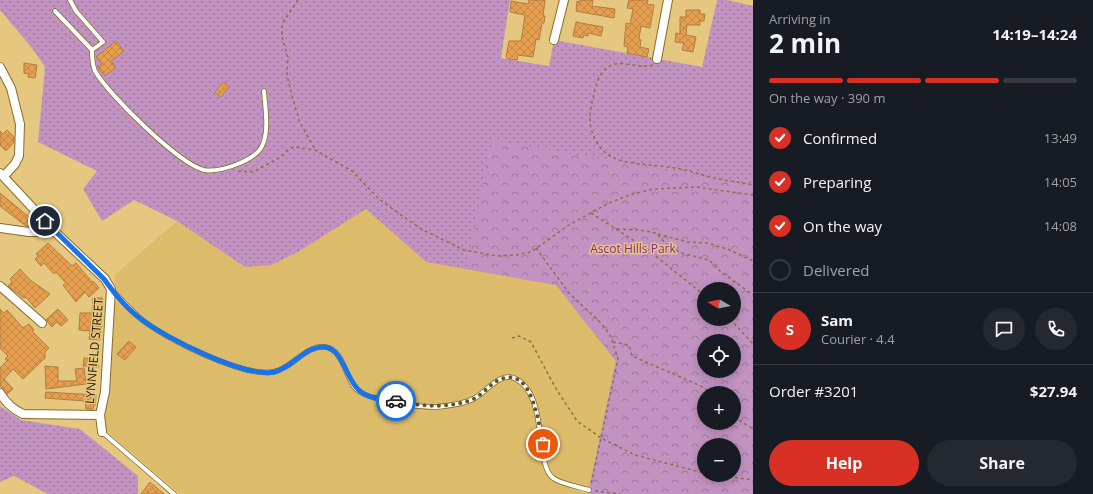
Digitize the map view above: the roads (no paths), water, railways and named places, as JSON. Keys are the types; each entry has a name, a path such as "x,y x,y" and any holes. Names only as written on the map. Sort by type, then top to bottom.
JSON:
{"street":[{"path":"554,40 564,0"},
{"path":"657,58 668,0"},
{"path":"0,67 11,88 20,124 18,156 15,164 2,174 55,232 104,279 111,289"},
{"path":"0,228 29,232 55,232"},
{"path":"0,286 42,324"},
{"name":"LYNNFIELD STREET","path":"102,432 100,415 105,392 111,289"},
{"path":"0,393 6,403 14,410 23,414 100,415"}],"lane":[{"path":"70,0 76,11 103,42 92,50"},
{"path":"55,11 92,50 92,60 95,70 110,90 170,150 204,170 223,168 242,163 254,157 262,147 265,135 264,91"},
{"path":"111,289 141,319 182,344 245,369 259,372 274,372 291,365 317,347 326,347 335,352 342,362 355,388 364,395 428,407 447,406 474,399 497,381 505,377 513,378 523,384 531,394 537,414 545,464 549,473 554,479 589,490"},
{"path":"102,432 174,494"}],"park label":[{"name":"Ascot Hills Park","path":"633,248"}]}
